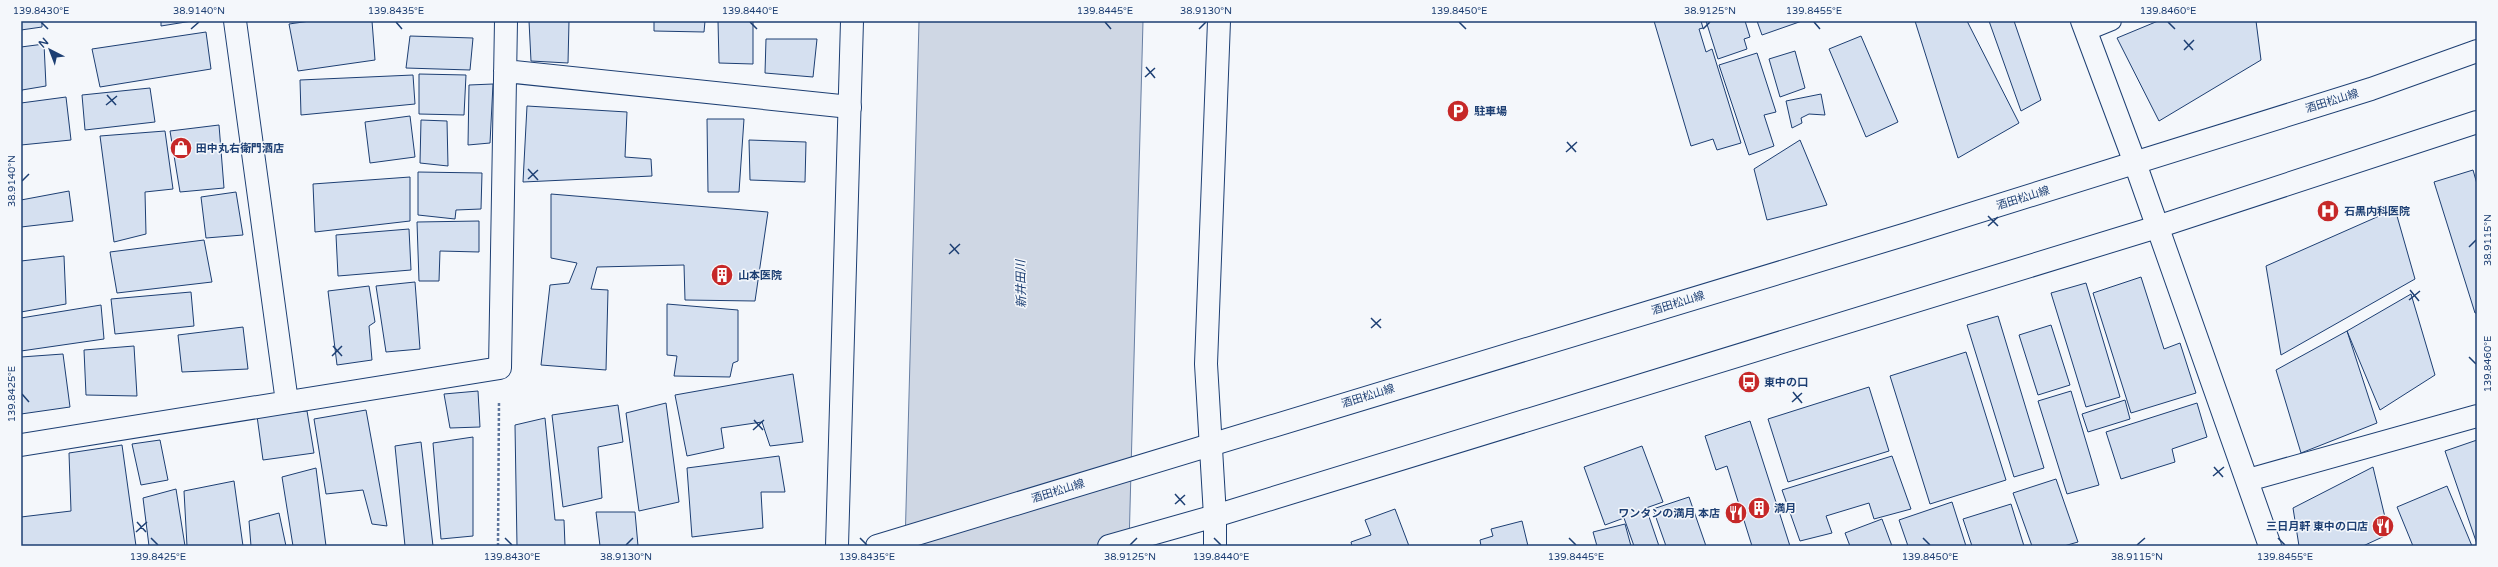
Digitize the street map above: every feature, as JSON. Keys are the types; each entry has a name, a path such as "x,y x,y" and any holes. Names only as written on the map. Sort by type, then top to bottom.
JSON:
{"street":[{"path":"235,21 287,402"},
{"path":"21,445 500,368 506,21"},
{"path":"837,546 852,21"},
{"path":"1215,546 1215,516 1206,364 1219,21"},
{"path":"2084,26 2135,163 2270,546"},
{"name":"酒田松山線","path":"883,545 1910,233 2371,88 2477,52"},
{"path":"505,71 850,107"},
{"path":"1109,546 1215,516 2157,227 2477,122"},
{"path":"2248,480 2477,416"}],"lane":[{"path":"2084,26 2112,21"}],"path":[{"path":"498,546 500,368"}],"water":[{"name":"新井田川","path":"919,21 1143,21 1129,546 905,546"}],"building":[{"path":"21,21 42,21 42,27 21,30"},
{"path":"161,21 192,21 161,26"},
{"path":"310,21 372,21 375,60 298,71 289,24"},
{"path":"529,21 569,21 568,63 531,61"},
{"path":"654,21 705,21 704,32 654,31"},
{"path":"718,21 753,21 753,64 719,63"},
{"path":"1654,21 1701,21 1703,28 1699,29 1706,52 1712,49 1741,143 1717,150 1713,139 1691,146"},
{"path":"1706,21 1745,21 1750,37 1744,39 1747,49 1718,59"},
{"path":"1757,21 1802,21 1762,35"},
{"path":"1915,21 1967,21 2019,123 1958,158"},
{"path":"1989,21 2014,21 2041,100 2021,111"},
{"path":"2158,21 2256,21 2261,60 2159,121 2117,38"},
{"path":"206,32 211,69 100,87 92,49"},
{"path":"410,36 473,38 470,70 406,68"},
{"path":"1861,36 1898,122 1866,137 1829,49"},
{"path":"766,39 817,39 813,77 765,73"},
{"path":"44,44 46,86 22,90 21,94 21,47"},
{"path":"1795,51 1805,88 1780,97 1769,59"},
{"path":"1757,53 1776,112 1764,115 1774,146 1749,155 1719,65"},
{"path":"419,74 466,75 464,115 419,114"},
{"path":"413,75 415,104 301,115 300,80"},
{"path":"493,84 490,143 468,145 469,85"},
{"path":"150,88 155,122 85,130 82,95"},
{"path":"1821,94 1825,115 1809,114 1801,118 1802,123 1792,128 1786,101"},
{"path":"66,97 71,140 21,145 21,103"},
{"path":"527,106 627,112 625,157 651,159 652,176 523,182"},
{"path":"410,116 415,157 370,163 365,122"},
{"path":"707,119 744,119 739,192 708,192"},
{"path":"421,120 447,121 448,166 420,163"},
{"path":"219,125 224,188 180,192 170,131"},
{"path":"165,131 173,189 145,192 146,234 114,242 100,136"},
{"path":"749,140 806,142 805,182 750,180"},
{"path":"1800,140 1827,205 1767,220 1754,169"},
{"path":"2473,170 2477,184 2477,313 2475,313 2434,182"},
{"path":"418,172 482,173 481,209 456,210 455,219 418,215"},
{"path":"410,177 410,221 315,232 313,184"},
{"path":"69,191 73,221 21,227 21,200"},
{"path":"236,192 243,235 206,238 201,197"},
{"name":"山本医院","path":"551,194 768,212 755,301 685,300 684,265 597,267 591,289 608,290 606,370 541,365 550,285 569,283 577,263 551,258"},
{"path":"2395,209 2415,279 2281,355 2266,266"},
{"path":"479,221 479,252 440,251 439,281 419,281 417,222"},
{"path":"409,229 411,270 338,276 336,235"},
{"path":"204,240 212,282 117,293 110,252"},
{"path":"64,256 66,304 21,312 21,261"},
{"path":"2141,277 2164,349 2180,343 2196,393 2131,413 2093,293"},
{"path":"415,282 420,349 386,352 376,286"},
{"path":"2086,283 2120,397 2086,407 2051,293"},
{"path":"369,286 375,322 369,326 372,360 337,365 328,291"},
{"path":"191,292 194,326 115,334 111,299"},
{"path":"2411,294 2435,375 2380,410 2347,331"},
{"path":"667,304 738,310 738,361 733,363 730,377 674,376 677,356 667,355"},
{"path":"101,305 104,339 21,351 21,318"},
{"path":"1998,316 2044,468 2014,477 1967,325"},
{"path":"2051,325 2070,385 2038,395 2019,335"},
{"path":"243,327 248,369 182,372 178,335"},
{"path":"2347,331 2377,423 2301,453 2276,370"},
{"path":"134,346 137,396 86,395 84,350"},
{"path":"1966,352 2006,480 1930,504 1890,376"},
{"path":"63,354 70,407 21,414 21,357"},
{"path":"793,374 803,442 770,446 762,422 721,428 724,448 687,456 675,395"},
{"path":"1869,387 1889,451 1788,482 1768,419"},
{"path":"478,391 480,427 450,428 444,394"},
{"path":"2071,391 2099,485 2067,494 2038,401"},
{"path":"2125,400 2130,419 2088,432 2082,414"},
{"path":"666,403 679,502 639,511 626,413"},
{"path":"2197,403 2207,437 2172,449 2175,462 2121,479 2106,432"},
{"path":"618,405 623,442 598,447 602,498 563,507 552,415"},
{"path":"366,410 387,526 372,524 363,490 326,494 314,419"},
{"path":"307,411 314,453 263,460 257,416"},
{"path":"545,418 555,520 564,520 565,546 517,546 515,425"},
{"name":"満月","path":"1750,421 1790,546 1752,546 1727,466 1716,470 1705,436"},
{"path":"473,437 473,536 441,539 433,443"},
{"path":"160,440 168,480 141,485 132,444"},
{"path":"2477,440 2477,544 2445,451"},
{"path":"421,442 433,546 405,546 395,446"},
{"path":"122,445 136,546 21,546 21,517 71,511 69,453"},
{"path":"1642,446 1663,502 1646,508 1659,546 1634,546 1624,518 1605,525 1584,467"},
{"path":"779,456 785,492 761,492 763,528 692,537 687,468"},
{"path":"1892,456 1911,509 1874,519 1869,503 1826,516 1832,533 1800,541 1782,490"},
{"path":"2373,467 2389,534 2363,546 2299,546 2293,508"},
{"path":"316,468 326,546 293,546 282,477"},
{"path":"2056,479 2078,542 2064,546 2032,546 2013,493"},
{"path":"234,481 243,546 187,546 184,491"},
{"path":"2447,486 2472,546 2413,546 2397,507"},
{"path":"176,489 185,546 149,546 143,498"},
{"path":"1689,497 1706,546 1666,546 1653,509"},
{"path":"1952,502 1966,546 1908,546 1899,520"},
{"path":"2011,504 2024,546 1972,546 1963,519"},
{"path":"1395,509 1409,546 1352,546 1351,542 1371,535 1365,520"},
{"path":"596,512 635,512 638,546 600,546"},
{"path":"279,513 286,546 251,546 249,521"},
{"path":"1882,519 1892,546 1850,546 1845,533"},
{"path":"1522,521 1528,546 1481,546 1480,540 1493,536 1491,529"},
{"path":"1625,524 1631,546 1597,546 1593,532"}],"place":[{"name":"駐車場","path":"1458,111"},
{"name":"田中丸右衛門酒店","path":"181,148"},
{"name":"石黒内科医院","path":"2328,211"},
{"name":"山本医院","path":"722,275"},
{"name":"東中の口","path":"1749,382"},
{"name":"満月","path":"1759,508"},
{"name":"ワンタンの満月 本店","path":"1736,513"},
{"name":"三日月軒 東中の口店","path":"2383,526"}]}
